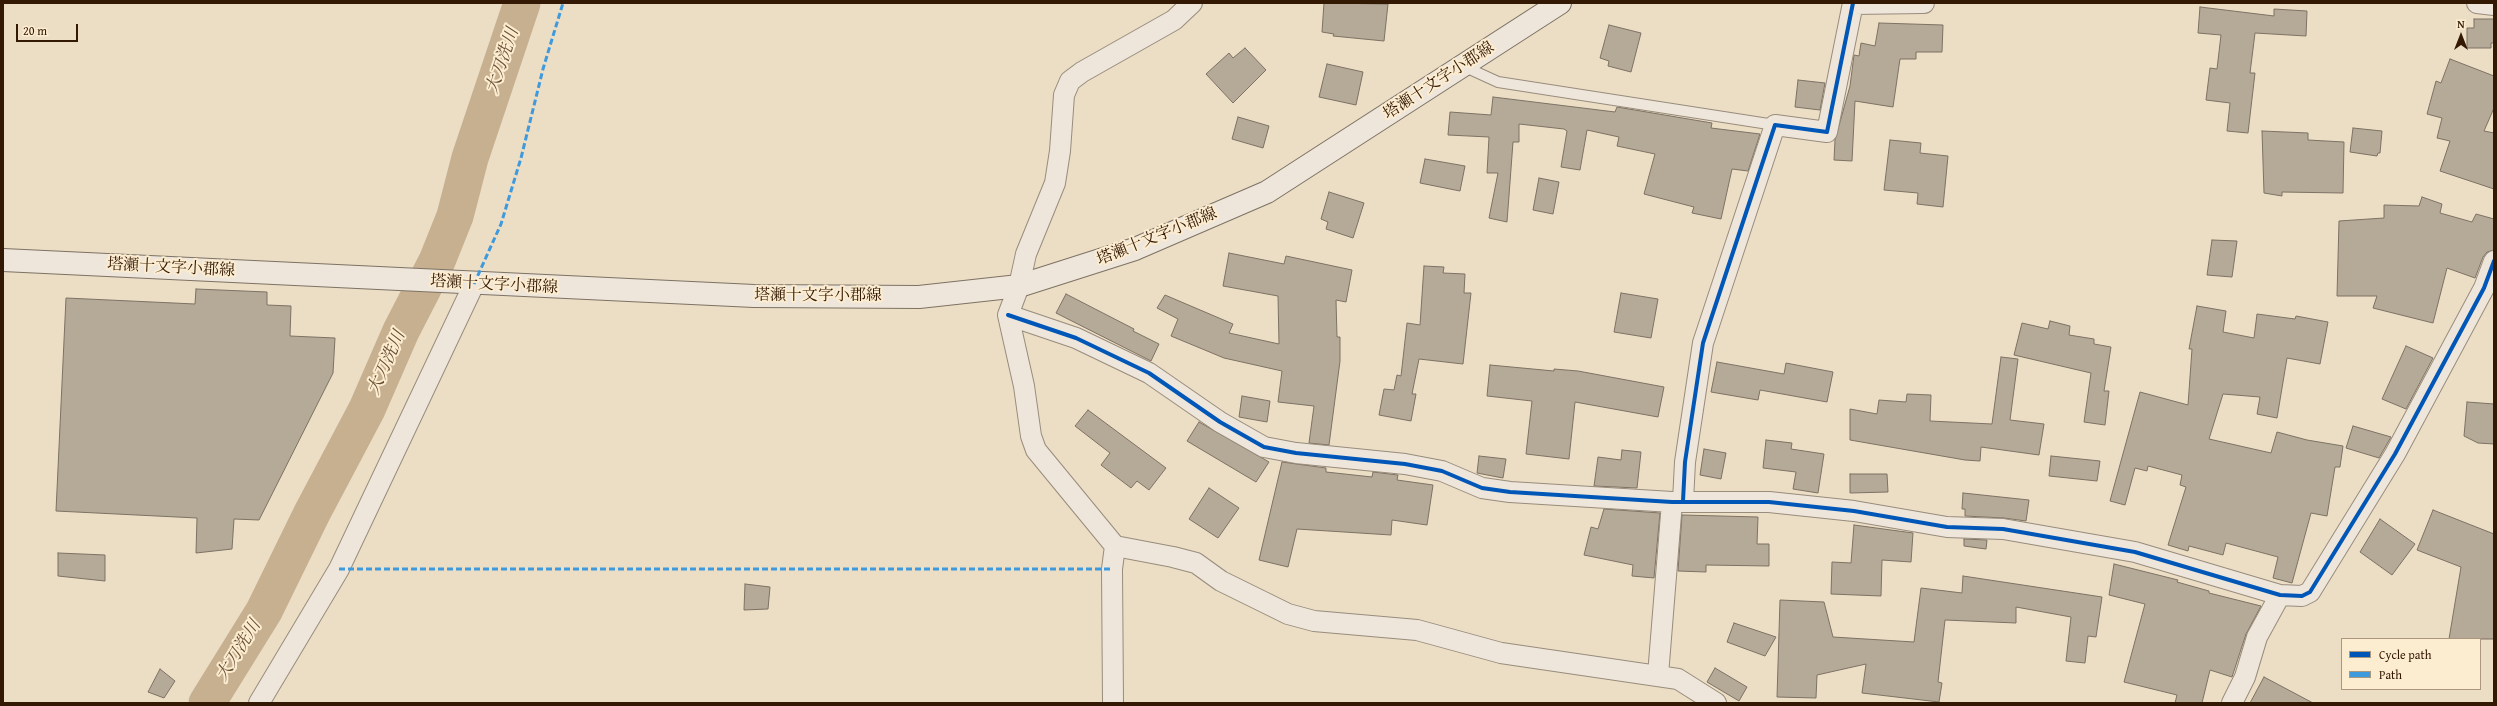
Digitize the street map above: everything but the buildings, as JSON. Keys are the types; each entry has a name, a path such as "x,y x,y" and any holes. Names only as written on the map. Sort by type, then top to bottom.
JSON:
{"main road":[{"name":"塔瀬十文字小郡線","path":"3,260 365,277 468,284 754,296 903,297 1019,286 1135,249 1267,192 1560,3"}],"street":[{"path":"1192,3 1174,20 1082,72 1070,81 1064,96 1060,151 1055,183 1026,254 1019,286 1008,315 1024,386 1031,436 1036,450 1115,546 1196,563 1221,581 1288,614 1314,621 1417,630 1501,653 1678,679 1716,703"},
{"path":"1658,675 1678,501 1703,343 1775,125 1827,132 1853,3 1924,3"},
{"path":"2477,3 2494,5"},
{"path":"1008,315 1076,338 1149,373 1220,422 1264,447 1296,453 1405,464 1442,471 1482,488 1510,492 1678,501 1769,502 1862,512 1947,527 2003,529 2135,552 2280,596 2302,596 2310,592 2395,454 2484,288 2494,261"},
{"path":"259,703 339,569 468,284"},
{"path":"1113,703 1112,569 1115,546"},
{"path":"2232,703 2246,677 2257,637 2280,596"}],"lane":[{"path":"1463,66 1498,82 1775,125"}],"waterway":[{"name":"大刀洗川","path":"207,703 264,611 312,513 367,409 401,331 437,261 455,216 470,158 522,3"}],"marked path":[{"path":"474,284 501,224 521,158 543,69 563,3"},
{"path":"339,569 1112,569"}],"cycle path":[{"path":"1683,501 1685,462 1703,343 1775,125 1827,132 1853,3"},
{"path":"1008,315 1076,338 1149,373 1220,422 1264,447 1296,453 1405,464 1442,471 1482,488 1510,492 1672,502 1769,502 1854,511 1947,527 2003,529 2135,552 2280,595 2302,596 2310,592 2395,454 2484,288 2494,261"}]}
